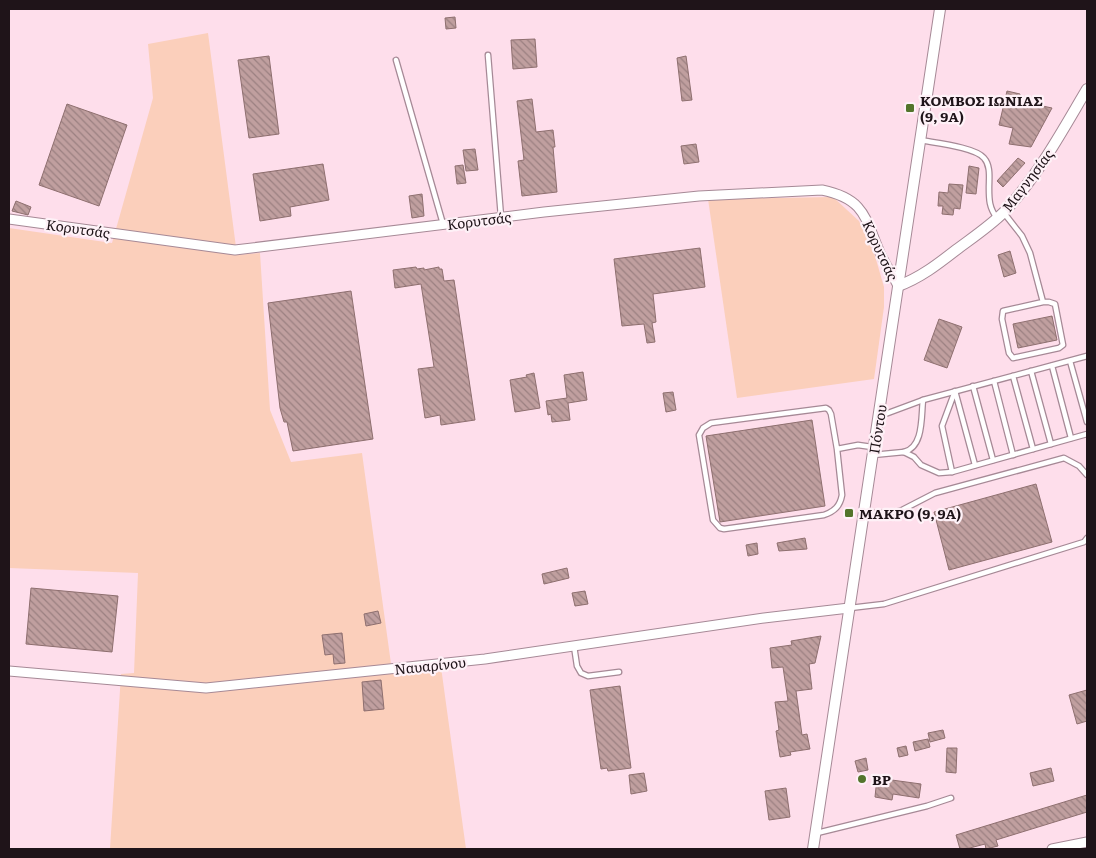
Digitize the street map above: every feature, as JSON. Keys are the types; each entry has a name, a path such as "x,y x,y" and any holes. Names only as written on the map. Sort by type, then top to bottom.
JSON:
{"street":[{"name":"Πόντου","path":"813,849 940,9"},
{"name":"Μαγνησίας","path":"898,286 924,274 1000,215 1020,193 1052,147 1087,89"},
{"name":"Κορυτσάς","path":"9,219 235,250 501,217 698,196 822,190 847,197 865,215 883,260 898,286"},
{"name":"Ναυαρίνου","path":"9,671 206,688 485,659 764,618 850,608"},
{"path":"1052,849 1087,842"}],"lane":[{"path":"488,55 501,217"},
{"path":"396,60 444,224"},
{"path":"920,140 973,151 984,158 989,171 989,201 992,212 1000,215 1022,236 1030,253 1042,302"},
{"path":"1042,302 1055,304 1063,345 1059,348 1013,358 1009,353 1002,320 1003,311 1042,302"},
{"path":"879,417 923,400 1087,356"},
{"path":"1070,361 1087,422"},
{"path":"1052,366 1071,438"},
{"path":"1031,371 1051,444"},
{"path":"1014,376 1033,449"},
{"path":"994,381 1013,455"},
{"path":"973,386 993,460"},
{"path":"956,391 975,466"},
{"path":"952,472 942,426 956,391"},
{"path":"836,449 858,445 873,451 908,451 917,443 923,400"},
{"path":"826,408 831,414 836,449 842,495 841,501 832,512 824,515 724,529 720,528 713,520 699,436 706,425 826,408"},
{"path":"904,452 914,457 922,465 939,473 952,472 1087,434"},
{"path":"864,513 900,511 935,493 1064,458 1079,466 1087,475"},
{"path":"850,608 884,604 1084,542 1087,538"},
{"path":"574,646 577,666 581,673 588,676 619,672"},
{"path":"815,833 927,806 951,798"}],"shaded area":[{"path":"208,33 237,255 260,253 270,410 291,462 362,453 392,671 441,667 466,849 110,849 121,674 134,673 138,573 9,568 9,228 112,243 153,98 148,44"},
{"path":"833,197 859,221 875,256 884,287 884,307 874,379 737,398 708,199"}],"building":[{"path":"455,17 456,28 446,29 445,18"},
{"path":"535,39 537,67 513,69 511,40"},
{"path":"269,56 279,134 249,138 238,60"},
{"path":"686,56 692,100 682,101 677,58"},
{"path":"1007,91 1020,94 1019,101 1052,108 1031,147 1009,144 1013,128 999,125"},
{"path":"532,99 536,132 553,130 557,192 522,196 518,161 524,160 517,101"},
{"path":"67,104 127,125 99,206 39,185"},
{"path":"696,144 699,162 684,164 681,146"},
{"path":"475,149 478,170 466,171 463,150"},
{"path":"1018,158 1025,163 1003,187 997,181"},
{"path":"323,164 329,200 290,207 291,216 260,221 253,174"},
{"path":"463,165 466,183 457,184 455,166"},
{"path":"969,166 979,168 976,194 966,193"},
{"path":"949,184 963,185 960,209 954,208 953,215 942,214 943,206 938,206 939,192 948,193"},
{"path":"422,194 424,216 412,218 409,196"},
{"path":"16,201 31,207 28,215 12,211"},
{"path":"700,248 705,287 653,294 656,322 652,323 655,342 647,343 644,324 622,326 614,259"},
{"path":"1010,251 1016,273 1004,277 998,255"},
{"path":"416,267 417,269 424,268 424,270 439,267 439,269 442,269 444,281 454,280 475,420 441,425 440,415 425,418 418,369 434,367 421,284 395,288 393,270"},
{"path":"351,291 373,439 293,451 287,422 284,422 280,408 268,303"},
{"path":"1052,316 1057,340 1018,348 1013,324"},
{"path":"939,319 962,327 947,368 924,360"},
{"path":"583,372 587,400 568,403 570,420 552,422 551,414 548,415 546,401 567,398 564,375"},
{"path":"534,373 540,408 515,412 510,380 527,377 526,375"},
{"path":"673,392 676,410 666,412 663,393"},
{"path":"812,420 825,506 720,522 706,436"},
{"path":"1036,484 1052,542 949,570 934,512"},
{"path":"805,538 807,549 779,551 777,543"},
{"path":"757,543 758,554 748,556 746,545"},
{"path":"567,568 569,578 544,584 542,574"},
{"path":"31,588 118,596 112,652 26,644"},
{"path":"585,591 588,604 575,606 572,593"},
{"path":"378,611 381,623 366,626 364,614"},
{"path":"342,633 345,663 334,664 333,654 325,655 322,635"},
{"path":"821,636 815,663 809,664 812,689 796,691 802,735 807,734 810,749 790,752 791,755 780,757 776,731 779,730 775,702 788,701 783,667 772,668 770,648 792,645 791,641"},
{"path":"381,680 384,709 364,711 362,682"},
{"path":"620,686 631,768 608,771 607,768 601,769 590,690"},
{"path":"1087,690 1087,721 1077,724 1069,695"},
{"path":"943,730 945,738 930,742 928,733"},
{"path":"928,739 930,747 915,751 913,742"},
{"path":"906,746 908,755 899,757 897,748"},
{"path":"947,748 957,748 956,773 946,772"},
{"path":"866,758 868,770 858,772 855,761"},
{"path":"1051,768 1054,781 1033,786 1030,773"},
{"path":"644,773 647,791 631,794 629,775"},
{"path":"877,778 921,784 919,798 893,794 892,800 875,797"},
{"path":"786,788 790,817 769,820 765,791"},
{"path":"1087,795 1087,812 996,840 998,846 986,849 985,844 960,849 956,835"}],"place":[{"name":"ΚΟΜΒΟΣ ΙΩΝΙΑΣ (9, 9Α)","path":"910,108"},
{"name":"ΜΑΚΡΟ (9, 9Α)","path":"849,513"},
{"name":"BP","path":"862,779"}]}
